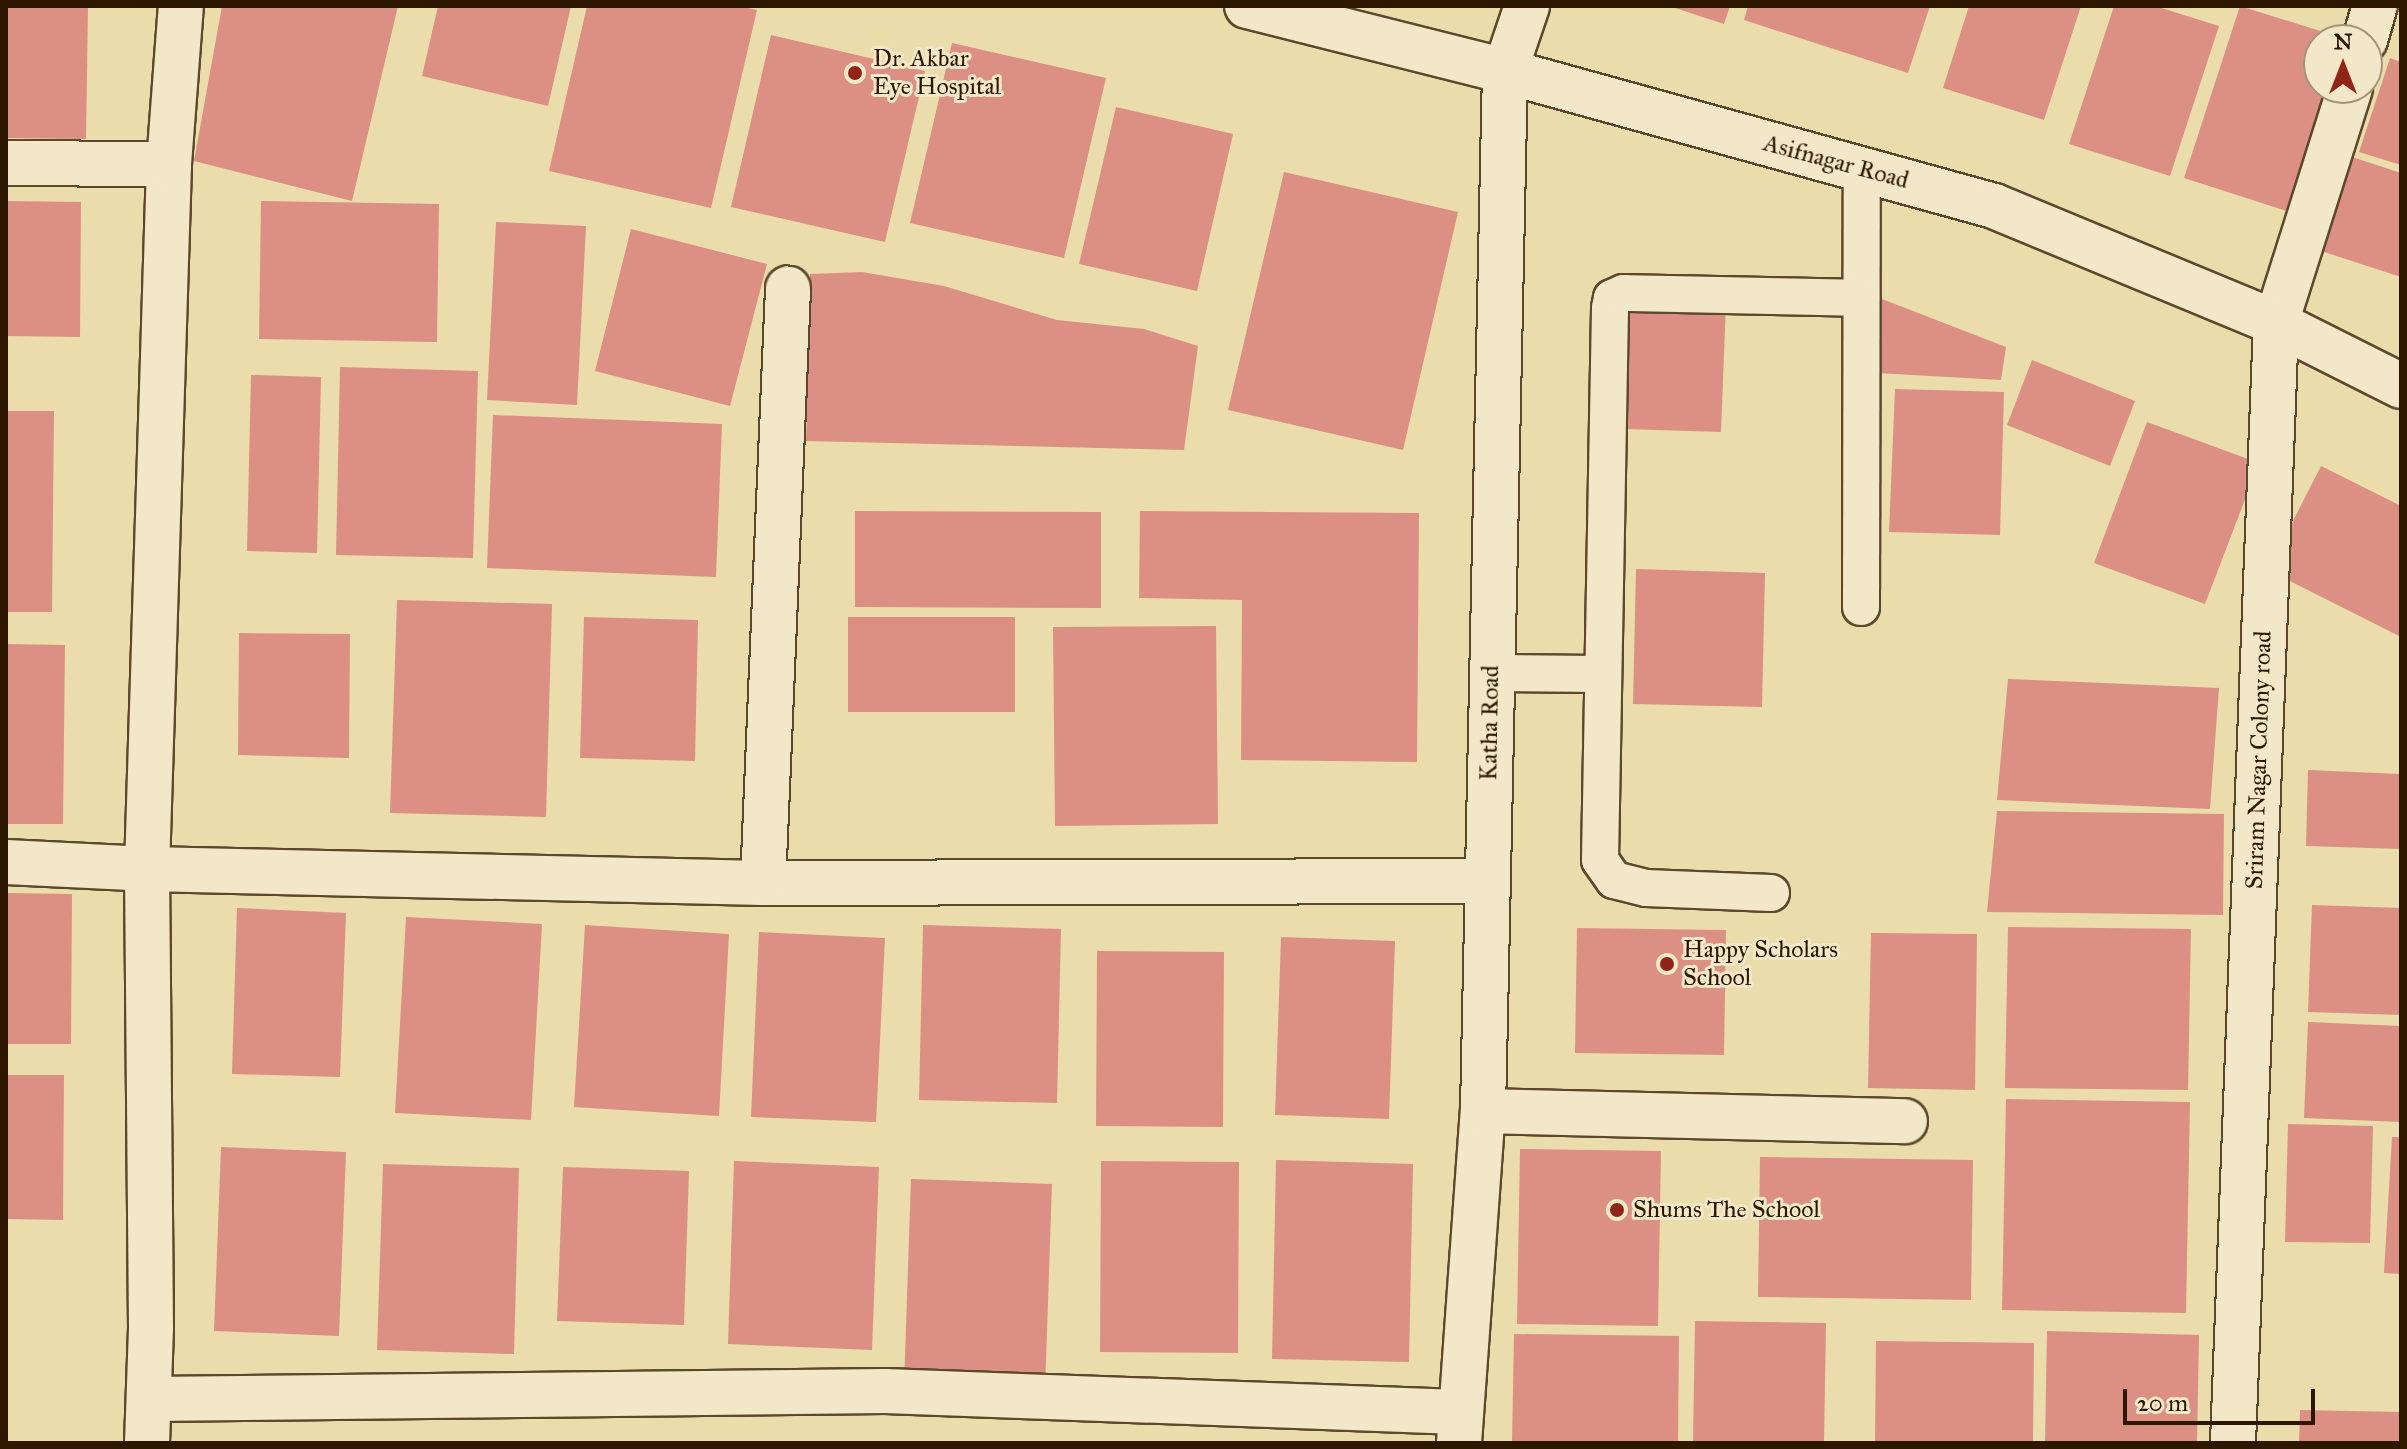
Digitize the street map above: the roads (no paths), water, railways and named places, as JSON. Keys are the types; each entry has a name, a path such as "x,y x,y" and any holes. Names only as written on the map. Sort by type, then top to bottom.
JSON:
{"street":[{"path":"147,1443 150,1399 147,869 169,164 181,6"},
{"name":"Asifnagar Road","path":"1247,6 1505,71 1994,206 2276,323 2401,386"},
{"name":"Katha Road","path":"1459,1428 1483,1111 1505,71 1527,6"},
{"name":"Sriram Nagar Colony road","path":"2233,1443 2276,323 2345,104"},
{"path":"6,163 169,164"},
{"path":"763,883 788,289"},
{"path":"6,862 147,869 763,883 1486,881"},
{"path":"1483,1111 1905,1121"},
{"path":"150,1399 885,1391 1459,1428"}],"lane":[{"path":"1861,607 1862,170"},
{"path":"1771,893 1646,888 1614,880 1600,860 1612,298 1624,293 1861,298"},
{"path":"1492,673 1603,674"}],"place":[{"name":"Dr. Akbar Eye Hospital","path":"855,73"},
{"name":"Happy Scholars School","path":"1667,964"},
{"name":"Shums The School","path":"1617,1210"}]}
